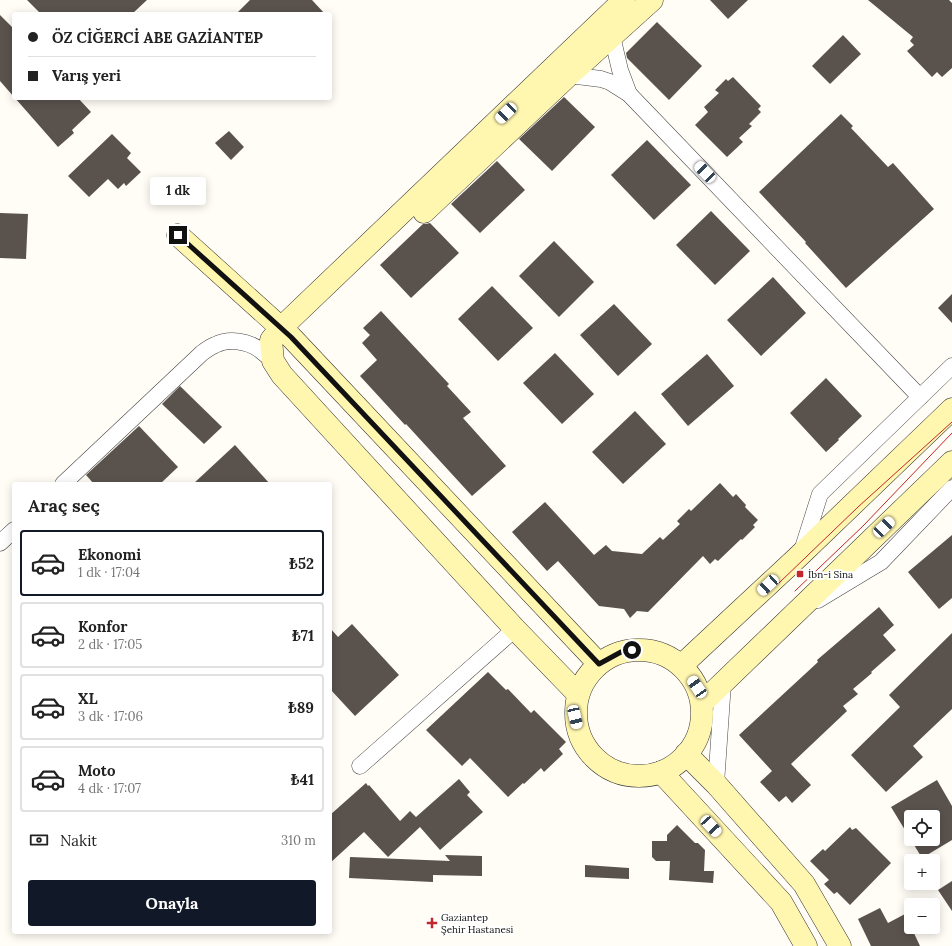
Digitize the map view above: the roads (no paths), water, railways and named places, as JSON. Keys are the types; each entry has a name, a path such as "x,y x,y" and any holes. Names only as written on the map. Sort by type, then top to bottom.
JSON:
{"main road":[{"path":"286,332 624,0"},
{"path":"578,694 515,628 277,368 271,340 286,332 652,0"},
{"path":"178,235 286,332 599,664"},
{"path":"682,665 800,555 952,409"},
{"path":"702,703 952,462"},
{"path":"643,649 664,654 682,665 697,687 702,703 702,723 696,743 683,759 666,771 647,776 626,776 607,769 591,756 580,738 575,717 578,694 587,676 599,664 621,652 643,649"},
{"path":"686,754 716,784 804,884 840,946"},
{"path":"661,772 781,902 806,946"}],"street":[{"path":"612,36 620,70 629,94"},
{"path":"569,75 601,79 610,82 629,94 920,397"},
{"path":"65,482 202,353 214,345 226,341 250,345 260,350 277,368"},
{"path":"800,555 820,494 952,366"},
{"path":"793,615 881,562 952,489"},
{"path":"0,543 12,532"},
{"path":"360,766 515,628"},
{"path":"716,784 723,683"}],"tram line":[{"path":"779,583 858,507 952,422"},
{"path":"795,591 863,526 952,433"}],"place":[{"name":"İbn-i Sina","path":"800,574"},
{"name":"Gaziantep Şehir Hastanesi","path":"432,923"}]}
